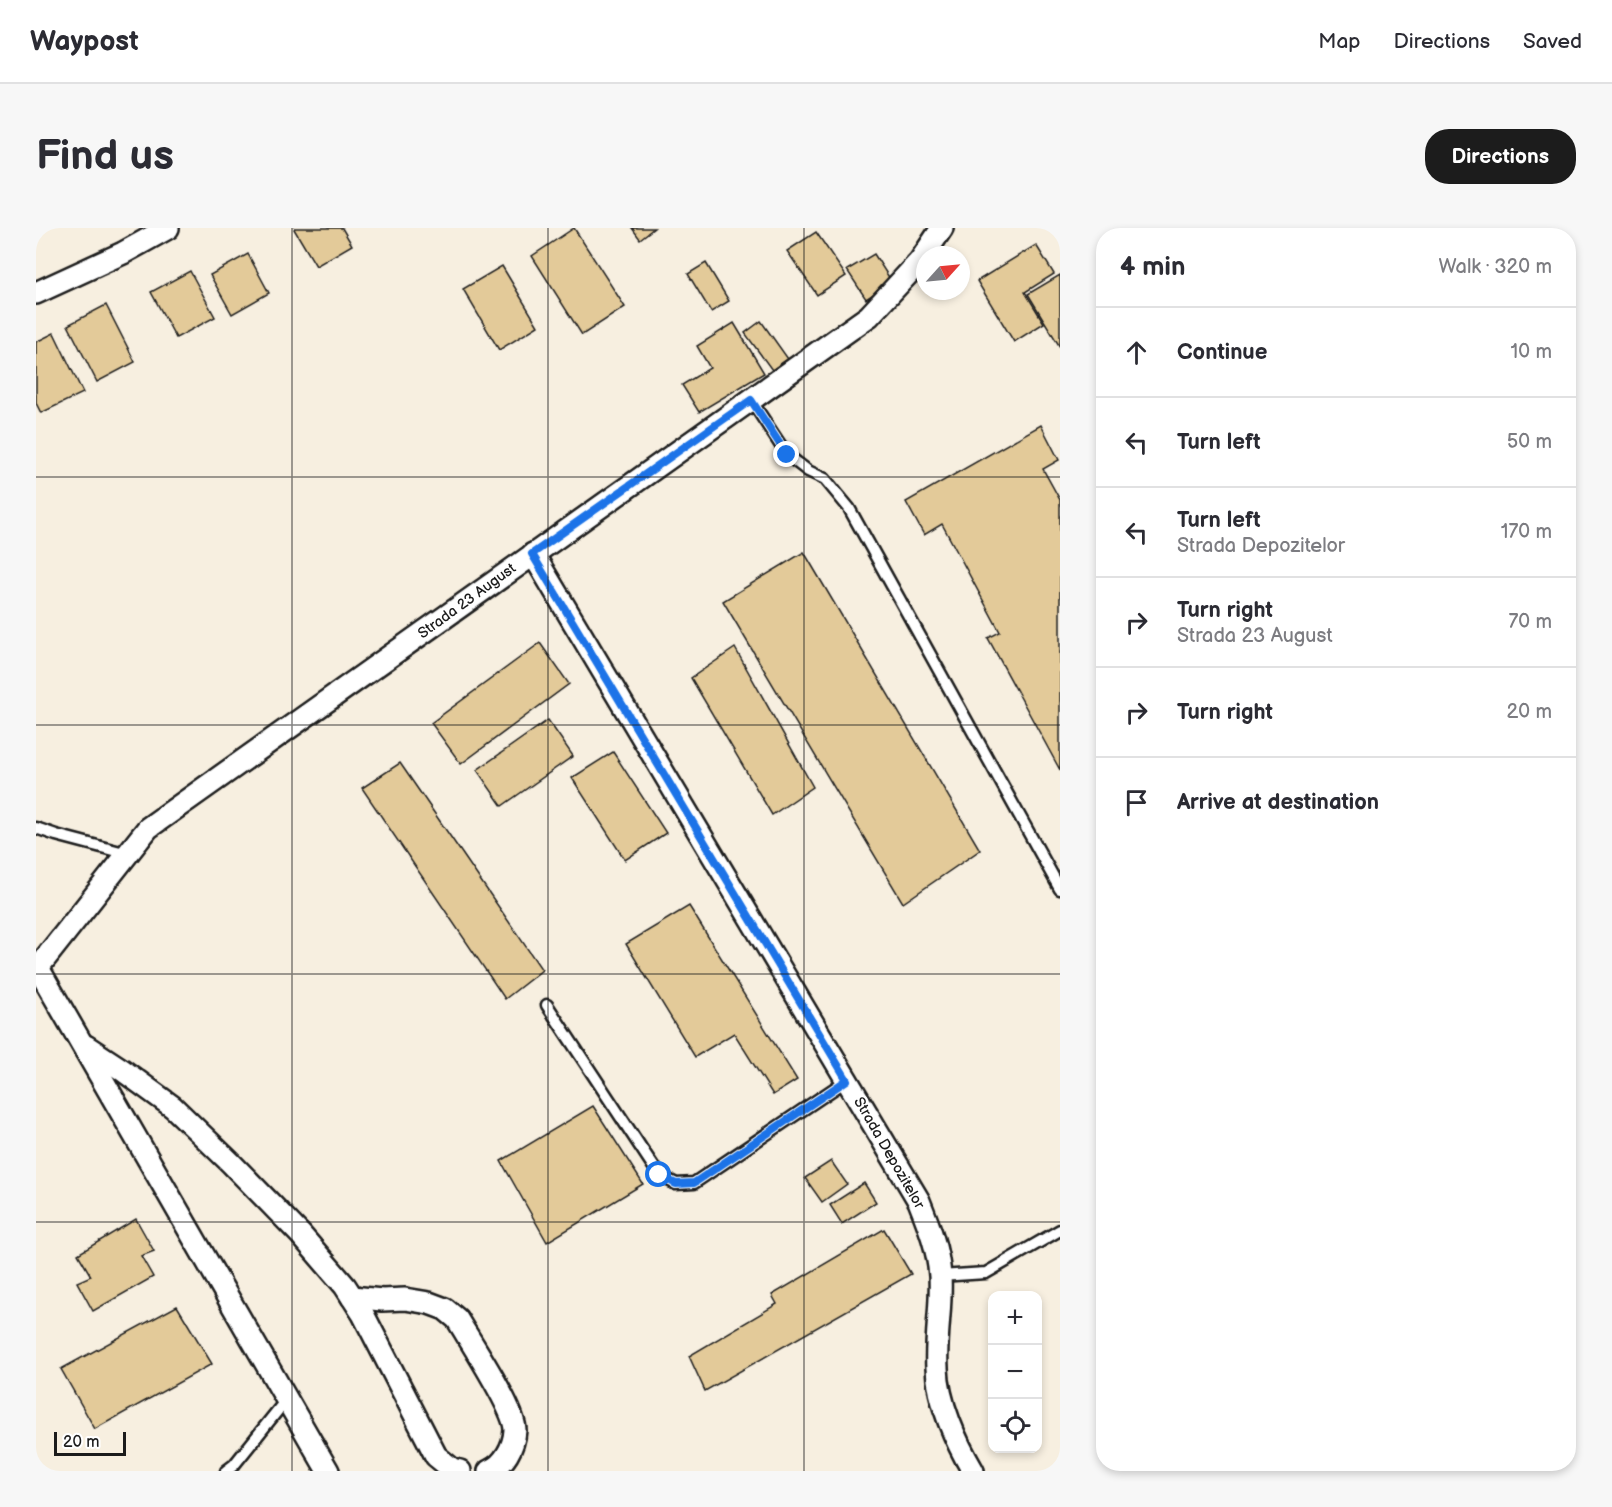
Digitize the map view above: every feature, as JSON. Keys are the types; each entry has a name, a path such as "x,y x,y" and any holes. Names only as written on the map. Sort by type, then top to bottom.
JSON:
{"street":[{"path":"36,293 123,253 168,228"},
{"name":"Strada 23 August","path":"37,969 148,828 868,316 920,261 942,228"},
{"name":"Strada Depozitelor","path":"532,554 919,1201 934,1238 940,1276 937,1369 945,1413 973,1471"},
{"path":"37,969 83,1044 328,1471"},
{"path":"83,1044 122,1069 173,1107 301,1236 345,1286 363,1314 436,1456 452,1469 460,1471"},
{"path":"352,1297 382,1300 405,1299 429,1304 445,1309 457,1320 509,1408 515,1429 512,1443 503,1462 489,1471"}],"lane":[{"path":"751,400 787,455 808,471 825,479 849,508 1060,889"},
{"path":"36,828 128,854"},
{"path":"547,1005 659,1175 676,1184 694,1183 847,1080"},
{"path":"940,1276 986,1273 1060,1230"},
{"path":"226,1471 234,1466 286,1400"}],"building":[{"path":"295,228 342,228 352,245 316,266"},
{"path":"574,228 625,307 582,335 532,256"},
{"path":"632,228 654,228 640,239"},
{"path":"816,232 846,276 817,295 787,251"},
{"path":"1036,245 1054,274 1025,292 1044,323 1014,342 977,281"},
{"path":"248,254 269,293 232,314 210,275"},
{"path":"874,254 892,282 866,299 847,270"},
{"path":"706,263 729,301 711,312 688,274"},
{"path":"502,266 538,326 499,350 463,289"},
{"path":"190,271 215,317 176,338 151,292"},
{"path":"1060,275 1060,347 1028,294"},
{"path":"106,305 135,362 97,382 68,325"},
{"path":"761,321 788,359 772,370 745,333"},
{"path":"734,323 764,373 699,412 682,385 710,368 697,346"},
{"path":"54,333 83,393 41,413 36,403 36,342"},
{"path":"1041,425 1059,460 1043,469 1060,500 1060,770 988,638 1000,632 942,524 924,535 906,502"},
{"path":"804,552 980,850 903,903 723,601"},
{"path":"540,643 569,684 461,764 431,723"},
{"path":"735,648 813,787 772,815 691,678"},
{"path":"548,720 573,756 502,806 477,770"},
{"path":"613,752 666,833 625,860 572,778"},
{"path":"400,763 542,970 505,999 362,788"},
{"path":"689,906 797,1080 773,1095 734,1033 695,1057 626,944"},
{"path":"593,1106 643,1184 547,1242 501,1161"},
{"path":"831,1161 847,1184 822,1202 805,1178"},
{"path":"864,1183 876,1202 842,1224 830,1205"},
{"path":"136,1219 154,1251 141,1256 153,1277 93,1311 77,1282 91,1276 78,1254"},
{"path":"884,1229 911,1274 705,1391 689,1356 777,1304 772,1295"},
{"path":"177,1306 212,1364 95,1429 61,1369"}],"route":[{"path":"659,1175 676,1184 694,1183 847,1080 532,554 751,400 787,455"}]}
